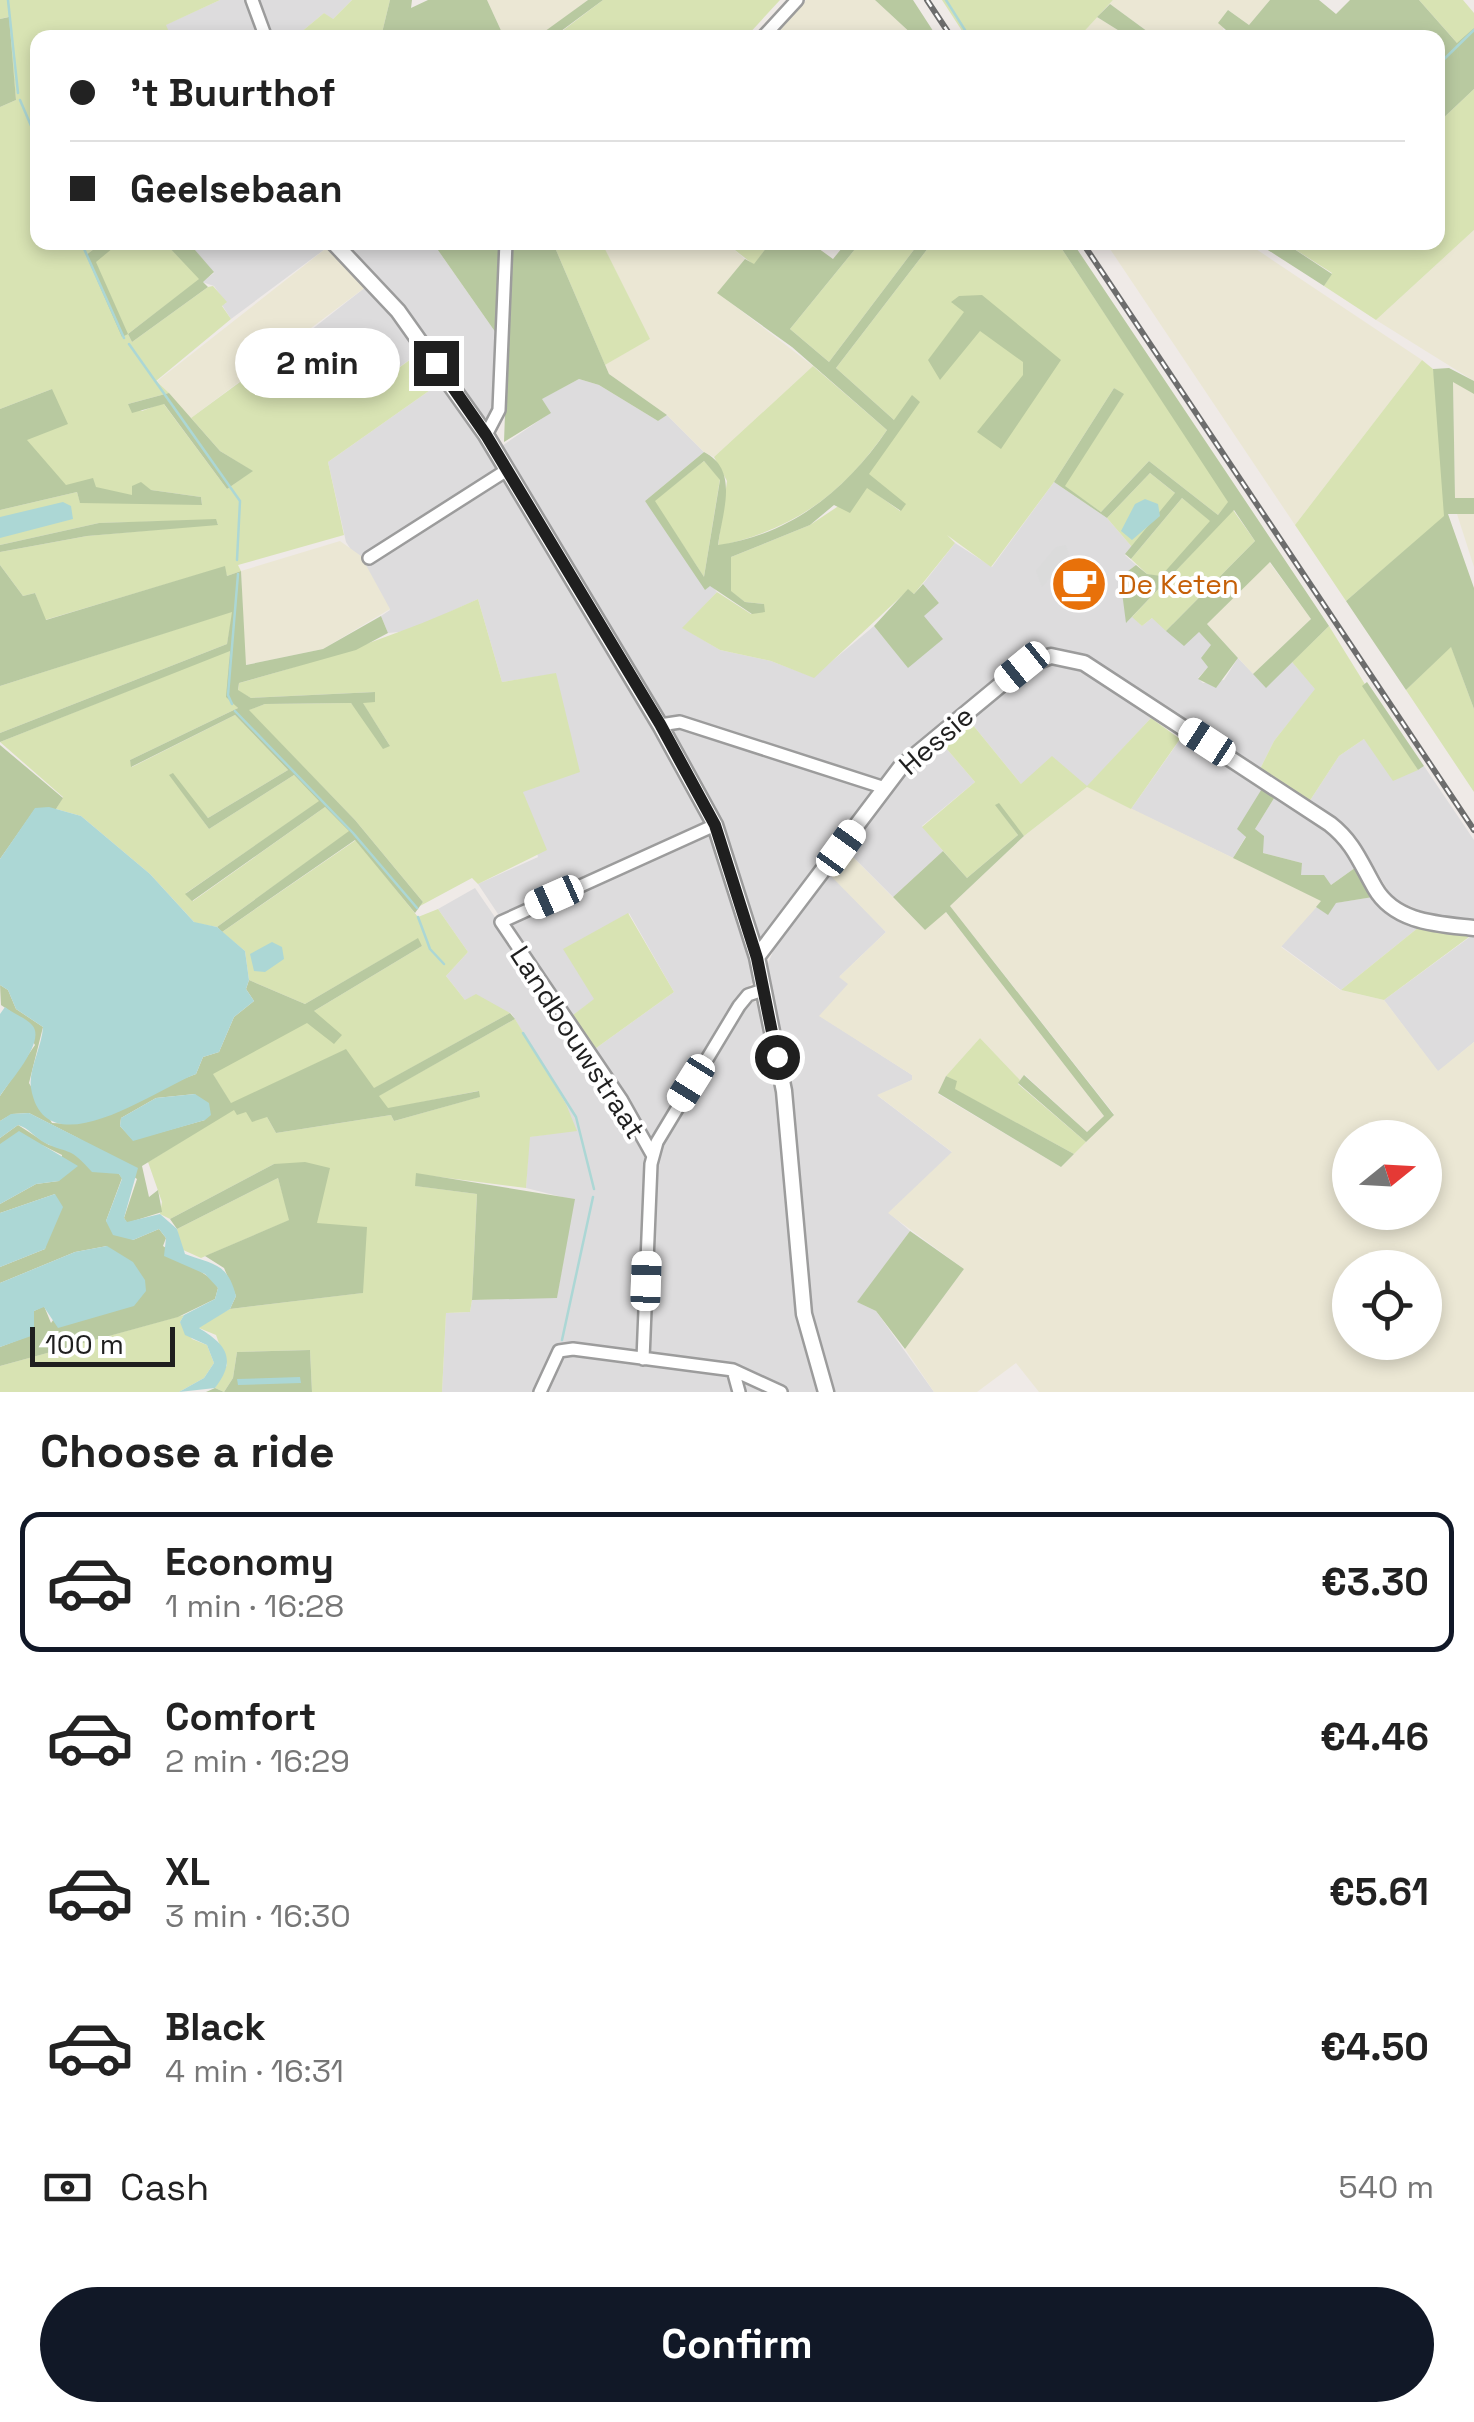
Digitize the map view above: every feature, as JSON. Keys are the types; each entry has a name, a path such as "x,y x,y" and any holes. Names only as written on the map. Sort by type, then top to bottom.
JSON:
{"street":[{"path":"252,0 263,30"},
{"path":"769,30 796,0"},
{"path":"341,250 398,311 486,435 660,724 715,825 757,958 786,1106 804,1314 826,1392"},
{"path":"486,435 499,410 506,250"},
{"path":"369,558 508,470"},
{"name":"Hessie","path":"757,958 900,768 1022,667 1050,656 1071,658 1330,824 1352,842 1375,888 1392,907 1427,922 1474,928"},
{"path":"660,724 680,722 885,788"},
{"name":"Landbouwstraat","path":"653,1156 622,1099 501,922 715,825"},
{"path":"644,1359 653,1156 663,1129 738,1006 748,995 763,990"},
{"path":"540,1392 559,1351 733,1370 780,1392"},
{"path":"733,1370 740,1392"}],"shaded area":[{"path":"220,0 246,0 257,30 168,30 165,25"},
{"path":"259,0 352,0 332,20 324,13 304,30 269,30"},
{"path":"487,0 588,0 548,30 501,30"},
{"path":"806,0 875,0 907,30 780,30"},
{"path":"1113,0 1270,0 1249,25 1228,10 1223,30 1145,30 1110,4"},
{"path":"1097,17 1118,30 1085,30"},
{"path":"1474,230 1474,381 1376,320"},
{"path":"195,250 324,250 231,319 214,286 202,282 214,273"},
{"path":"324,250 333,250 367,286 191,418 156,382"},
{"path":"344,250 438,250 496,333 491,415 482,419"},
{"path":"605,250 734,250 745,259 718,293 813,366 714,457 667,415 609,374 605,365 649,339"},
{"path":"1111,250 1257,250 1422,360 1295,525"},
{"path":"367,286 422,351 377,383 350,385 311,330"},
{"path":"579,379 599,385 658,421 667,415 704,452 645,501 717,592 683,628 720,650 771,661 813,677 874,626 909,668 923,616 939,603 923,584 955,543 992,567 1054,482 1107,518 1132,547 1125,555 1136,565 1120,577 1127,622 1132,616 1142,626 1152,618 1199,632 1212,645 1209,666 1198,678 1203,683 1224,680 1238,658 1266,687 1292,662 1316,689 1274,741 1259,771 1090,660 1064,649 1025,659 881,781 841,772 765,742 677,716 663,716 499,448 550,413 541,399"},
{"path":"443,381 474,424 655,725 707,822 500,917 478,884 538,857 523,792 556,674 502,682 478,599 409,631 388,633 381,616 390,610 346,542 328,462"},
{"path":"1453,381 1474,394 1474,498 1455,499"},
{"path":"1457,514 1474,514 1474,567"},
{"path":"340,541 361,556 390,609 323,649 245,665 241,571"},
{"path":"1066,545 1069,555 1042,587 1036,571 1056,547"},
{"path":"1269,562 1311,619 1253,674 1207,624"},
{"path":"1062,660 1083,669 1151,718 1087,787 1021,784 968,719 1039,663"},
{"path":"676,724 874,788 770,934 760,939 671,733"},
{"path":"1184,734 1263,787 1246,836 1233,858 1131,809"},
{"path":"1364,739 1418,770 1424,766 1474,840 1474,919 1434,916 1393,899 1357,838 1309,802 1339,756"},
{"path":"940,741 975,782 922,826 943,851 893,897 846,850 829,873 886,932 840,976 849,984 820,1016 912,1075 912,1080 878,1096 953,1153 889,1213 910,1231 858,1302 876,1311 934,1392 832,1392 814,1339 767,966 776,944 889,792"},
{"path":"1087,787 1322,901 1281,947 1340,990 1384,1000 1438,1071 1474,1042 1474,1392 1039,1392 1016,1363 977,1392 934,1392 905,1349 964,1269 888,1213 952,1152 877,1095 912,1080 912,1075 819,1016 848,984 839,977 886,932 829,874 846,850 925,930 945,911 1104,1116 1087,1132 1025,1075 1020,1080 980,1038 946,1076 938,1094 1061,1167 1114,1114 950,906 1024,836"},
{"path":"1276,795 1338,837 1359,865 1331,885 1300,875 1302,863 1263,853 1255,829"},
{"path":"709,831 757,978 733,1003 652,1139 646,1139 592,1051 674,992 629,913 595,999 569,1018 507,921"},
{"path":"475,888 596,1064 644,1146 648,1172 640,1350 635,1353 569,1345 536,1392 442,1392 446,1313 470,1312 472,1300 557,1297 574,1200 526,1188 529,1137 576,1130 515,1019 511,1013 465,1000 446,976 468,952 438,909"},
{"path":"1373,897 1388,911 1419,927 1341,990 1281,946 1316,907 1328,914 1335,903"},
{"path":"1474,934 1474,1042 1438,1072 1384,1000"},
{"path":"748,1001 760,1002 774,1074 821,1392 788,1392 743,1370 649,1357 659,1155 666,1133"},
{"path":"564,1353 729,1372 773,1392 544,1392"}],"green space":[{"path":"0,0 220,0 166,25 168,30 30,30 30,250 93,250 86,255 127,333 95,261 110,250 172,250 200,279 128,334 132,342 208,287 213,286 227,302 222,306 231,319 156,381 169,393 128,404 142,411 163,403 227,489 252,471 220,451 191,418 311,330 350,385 369,371 378,383 422,351 443,381 328,462 344,535 238,565 241,571 227,576 224,567 45,620 35,593 23,596 0,565 0,552 87,536 218,524 215,520 99,523 0,545 0,510 77,492 80,502 202,504 201,497 151,490 133,496 66,486 26,440 52,389 0,409 0,107 16,100 8,17 0,19"},
{"path":"352,0 390,0 383,30 304,30 324,13 333,19"},
{"path":"390,0 412,0 411,8 428,0 487,0 501,30 383,30"},
{"path":"588,0 603,0 562,30 547,30"},
{"path":"603,0 780,0 752,30 564,30"},
{"path":"875,0 913,0 932,30 907,30"},
{"path":"942,0 1113,0 1085,30 961,30"},
{"path":"1270,0 1319,0 1336,14 1350,0 1419,0 1457,43 1474,28 1474,89 1445,116 1445,30 1226,30 1218,23 1228,10 1249,25"},
{"path":"1419,0 1463,0 1474,13 1474,28 1458,44"},
{"path":"1110,4 1145,30 1118,30 1097,17"},
{"path":"9,17 16,100 0,107 0,19"},
{"path":"1474,89 1474,230 1376,320 1324,286 1332,273 1296,250 1445,250 1445,116"},
{"path":"93,250 111,250 96,262 128,334 122,337 86,255"},
{"path":"172,250 195,250 214,272 203,282 208,287 132,342 128,334 199,279"},
{"path":"438,250 501,250 496,333"},
{"path":"511,250 556,250 609,374 667,415 658,421 599,385 579,379 542,399 551,413 504,442"},
{"path":"556,250 606,250 650,339 605,365"},
{"path":"735,250 765,250 754,265"},
{"path":"765,250 821,250 833,259 840,250 854,250 790,329 829,362 914,250 927,250 836,368 894,420 912,395 920,402 869,474 906,504 901,511 867,488 850,513 834,505 810,525 731,557 731,591 745,602 764,604 765,612 752,614 710,586 705,590 645,501 704,452 715,460 725,481 718,545 745,540 815,506 854,471 887,430 792,347 717,293 745,259 754,264","holes":["704,461 720,480 704,577 655,501"]},
{"path":"854,250 914,250 829,362 790,329"},
{"path":"927,250 1063,250 1229,502 1218,515 1149,461 1101,512 1064,486 1123,395 1114,388 1054,482 991,567 947,535 955,543 914,594 908,590 814,678 771,661 720,650 682,628 717,592 751,614 764,604 745,602 730,591 731,557 810,525 867,487 900,511 905,505 868,474 894,420 836,368"},
{"path":"1063,250 1078,250 1329,626 1266,688 1253,674 1311,619 1270,562 1207,624 1238,658 1216,688 1198,679 1208,667 1201,658 1211,645 1199,632 1184,646 1166,631 1255,541 1234,510 1126,623 1120,577 1136,565 1147,574 1161,576 1210,521 1182,498 1131,559 1125,554 1175,493 1150,473 1107,518 1054,482 1114,388 1124,394 1065,486 1101,512 1149,461 1218,515 1228,502"},
{"path":"1268,250 1296,250 1332,274 1324,286"},
{"path":"982,295 1061,360 1001,449 977,432 1023,375 1023,362 980,331 940,380 928,360 964,312 951,302 959,296"},
{"path":"1422,360 1433,369 1435,379 1445,516 1346,601 1295,525"},
{"path":"813,366 887,430 853,473 815,506 771,530 718,546 727,481 714,457"},
{"path":"1449,368 1474,381 1474,394 1453,382 1455,498 1474,498 1474,514 1448,514 1474,588 1474,709 1451,647 1406,690 1346,601 1444,516 1433,369"},
{"path":"52,389 68,424 27,440 66,485 93,478 96,487 132,495 132,486 141,482 151,490 201,497 202,505 80,503 77,492 0,510 0,409"},
{"path":"169,393 220,451 253,471 227,489 164,404 132,413 128,404"},
{"path":"704,461 720,479 704,577 654,501"},
{"path":"1150,473 1176,494 1132,547 1107,518"},
{"path":"1182,498 1211,521 1161,577 1147,574 1131,559"},
{"path":"1233,510 1255,541 1166,631 1152,618 1142,626 1132,617"},
{"path":"216,519 218,525 87,536 0,552 0,545 99,523"},
{"path":"0,565 23,596 35,593 46,620 225,566 227,576 241,571 246,665 323,649 381,616 388,633 356,650 239,683 238,690 251,698 375,692 375,702 363,703 390,746 383,749 351,703 265,704 249,710 355,820 423,902 415,913 355,840 222,932 217,927 349,831 325,807 192,901 185,894 319,801 294,775 209,829 169,775 173,773 208,818 288,770 235,715 131,767 130,760 238,708 226,697 230,651 0,742 0,733 227,644 232,612 0,686"},
{"path":"923,584 939,603 924,616 943,639 908,668 874,626 908,589 914,594"},
{"path":"478,599 502,682 556,673 580,772 523,792 547,850 478,884 472,878 420,906 423,902 355,820 248,710 265,704 351,703 390,746 362,702 375,692 251,698 238,691 239,683 360,646"},
{"path":"233,611 227,644 0,733 0,686"},
{"path":"1329,626 1418,770 1393,781 1364,739 1339,756 1309,802 1259,771 1274,741 1315,689 1292,662"},
{"path":"1451,646 1474,709 1474,792 1406,690"},
{"path":"230,650 227,696 238,708 130,760 132,767 235,715 288,770 208,818 170,775 209,829 294,775 320,801 186,893 193,901 325,807 350,831 217,927 195,923 150,874 81,816 56,809 63,797 0,742"},
{"path":"1367,682 1424,766 1418,770 1362,686"},
{"path":"1151,718 1180,739 1131,809 1087,787 1024,836 996,805 1018,835 967,878 922,827 975,782 940,741 968,719 1021,784 1052,756 1087,786"},
{"path":"0,745 63,798 56,809 35,809 0,859"},
{"path":"1263,787 1276,795 1255,829 1264,836 1263,853 1302,863 1301,875 1324,875 1331,885 1359,865 1373,897 1336,903 1328,915 1316,907 1321,901 1233,858 1246,837 1237,829"},
{"path":"999,803 1024,836 950,906 1114,1115 1086,1142 1018,1083 1024,1075 1087,1132 1104,1116 946,912 925,930 893,897 943,851 967,878 1018,835 995,805"},
{"path":"356,840 418,917 438,909 468,952 446,976 465,1000 476,994 510,1013 373,1089 345,1050 231,1104 212,1073 307,1022 314,1011 422,946 417,939 305,1004 249,980 245,951 222,932"},
{"path":"628,913 674,992 592,1051 569,1018 594,999 563,949"},
{"path":"1419,927 1473,934 1384,1000 1341,990"},
{"path":"418,938 422,946 314,1011 342,1035 334,1044 307,1023 213,1074 231,1103 346,1049 374,1088 510,1013 515,1019 379,1096 388,1108 479,1091 480,1097 394,1121 391,1115 276,1133 267,1117 252,1122 246,1112 237,1115 234,1110 142,1166 149,1197 158,1190 162,1212 127,1223 124,1218 137,1179 78,1138 29,1113 12,1114 0,1121 0,1096 35,1045 17,1016 1,1005 0,985 8,990 16,1009 43,1027 29,1083 52,1123 91,1120 109,1114 196,1074 203,1057 219,1052 234,1017 254,1001 246,989 249,980 305,1004","holes":["195,1094 205,1120 133,1140 120,1126 121,1118 156,1098"]},
{"path":"515,1019 566,1104 577,1131 530,1137 526,1188 416,1174 416,1186 477,1194 470,1312 446,1313 442,1392 312,1392 310,1350 237,1352 233,1378 224,1392 215,1388 227,1365 216,1335 199,1328 201,1323 230,1309 362,1293 274,1164 170,1219 160,1214 162,1202 148,1162 234,1109 267,1117 276,1133 391,1115 394,1121 479,1097 478,1091 387,1109 378,1096"},
{"path":"980,1038 1020,1080 1018,1084 1086,1142 1074,1154 954,1089 956,1081 946,1076"},
{"path":"946,1076 957,1081 955,1089 1074,1154 1061,1167 938,1093"},
{"path":"18,1125 49,1145 68,1148 119,1174 122,1178 106,1221 133,1240 159,1229 166,1238 163,1246 213,1280 218,1288 215,1299 178,1317 0,1366 0,1347 34,1334 34,1311 44,1306 51,1323 107,1246 75,1252 0,1283 0,1267 45,1249 55,1194 0,1213 0,1204 36,1184 59,1181 62,1155 42,1145 0,1144 0,1138"},
{"path":"305,1162 330,1168 317,1223 367,1227 363,1293 230,1309 236,1296 224,1268 205,1256 289,1220 278,1178 177,1229 170,1219 274,1164"},
{"path":"416,1173 575,1199 557,1298 472,1300 477,1194 415,1186"},
{"path":"278,1178 290,1220 201,1258 181,1249 177,1229"},
{"path":"910,1231 964,1269 905,1349 876,1311 857,1302"},
{"path":"184,1315 180,1322 192,1339 207,1345 214,1363 204,1378 179,1392 0,1392 0,1366"},
{"path":"310,1350 312,1392 224,1392 233,1378 237,1352"}],"water":[{"path":"1145,499 1158,504 1160,516 1132,540 1121,531 1135,504"},
{"path":"63,502 71,506 73,519 0,538 0,517"},
{"path":"49,807 81,816 150,874 194,922 217,927 245,951 249,980 246,989 254,1001 234,1017 219,1052 203,1057 196,1074 130,1107 79,1124 57,1123 40,1112 31,1081 43,1027 16,1009 8,990 0,985 0,859 35,808"},
{"path":"272,942 282,947 284,959 265,972 254,971 250,954"},
{"path":"5,1007 32,1025 35,1041 0,1096 0,1014"},
{"path":"195,1094 209,1103 211,1115 205,1120 133,1141 120,1126 121,1118 156,1098"},
{"path":"29,1113 138,1168 124,1218 127,1222 160,1214 177,1229 185,1254 217,1266 228,1276 236,1296 230,1309 199,1328 222,1346 227,1360 215,1388 179,1392 204,1378 214,1363 207,1345 185,1335 180,1322 184,1315 215,1299 218,1288 205,1274 164,1256 166,1238 159,1229 133,1240 113,1235 106,1221 122,1179 119,1174 92,1172 74,1155 45,1143 18,1125 0,1138 0,1121 11,1114"},
{"path":"19,1131 78,1166 59,1181 36,1184 0,1204 0,1144"},
{"path":"55,1194 63,1207 45,1249 0,1267 0,1213"},
{"path":"107,1246 133,1262 145,1280 146,1291 134,1306 58,1328 44,1307 34,1311 34,1335 0,1347 0,1283 75,1252"},
{"path":"300,1377 301,1383 238,1385 237,1379"}],"waterway":[{"path":"8,0 18,93"},
{"path":"946,0 965,30"},
{"path":"1445,58 1474,30"},
{"path":"20,100 30,123"},
{"path":"85,250 124,338"},
{"path":"129,344 240,501 237,560"},
{"path":"232,704 228,695 238,574"},
{"path":"235,711 353,833 417,908"},
{"path":"418,917 430,949 444,964"},
{"path":"523,1033 576,1117 594,1189"},
{"path":"562,1340 593,1197"}],"railway":[{"path":"927,0 947,30"},
{"path":"1087,250 1474,830"}],"place":[{"name":"De Keten","path":"1079,584"}],"route":[{"path":"436,363 486,435 660,724 715,825 757,958 777,1057"}]}
